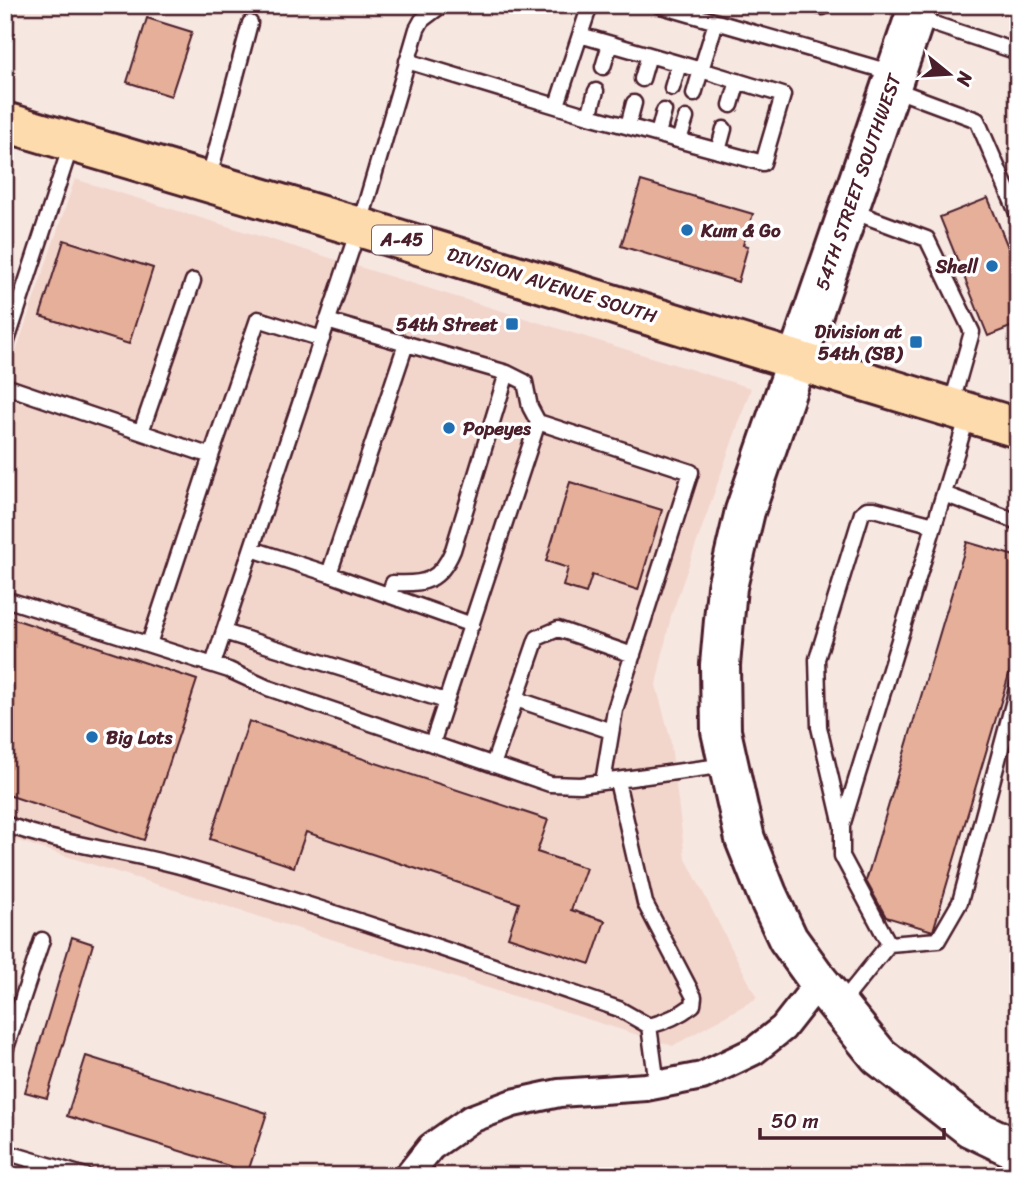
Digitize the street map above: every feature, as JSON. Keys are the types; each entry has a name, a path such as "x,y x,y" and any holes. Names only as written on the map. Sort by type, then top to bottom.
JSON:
{"main road":[{"name":"54TH STREET SOUTHWEST","path":"917,11 745,511 727,587 720,665 721,731 744,839 788,939 879,1056 970,1127 1018,1150"},
{"name":"DIVISION AVENUE SOUTH","path":"5,122 359,226 1018,428"}],"street":[{"path":"408,1176 432,1147 471,1119 513,1103 559,1093 657,1085 702,1076 754,1051 829,995"}],"lane":[{"path":"557,105 590,5"},
{"path":"658,5 892,80 977,120 1018,215"},
{"path":"814,5 823,8 824,5"},
{"path":"213,664 359,226 417,29 422,20 439,6"},
{"path":"917,11 1018,52"},
{"path":"694,94 716,22"},
{"path":"208,182 250,23"},
{"path":"407,61 589,116 763,163 783,95 580,35"},
{"path":"603,67 610,44"},
{"path":"642,79 649,55"},
{"path":"672,88 679,64"},
{"path":"731,104 738,81"},
{"path":"589,116 596,91"},
{"path":"628,126 634,103"},
{"path":"658,134 664,111"},
{"path":"679,140 686,118"},
{"path":"718,151 724,129"},
{"path":"5,347 72,141"},
{"path":"842,826 944,494 972,332 927,239 848,210"},
{"path":"141,432 193,281"},
{"path":"149,644 258,319 322,339"},
{"path":"5,824 33,834 188,868 389,931 619,1009 649,1026 660,1024 693,1005 694,997 645,903 610,782 611,731 615,710 691,472 538,422 530,407 525,382 507,373 327,321"},
{"path":"329,573 406,344"},
{"path":"389,595 393,583 414,584 432,579 447,564 507,373"},
{"path":"5,386 211,456"},
{"path":"432,744 538,422"},
{"path":"944,494 1018,522"},
{"path":"889,944 842,856 842,826 819,727 817,659 862,513 867,509 874,509 934,525"},
{"path":"252,549 329,573 471,625"},
{"path":"5,599 213,664 268,688 550,784 610,782 728,765"},
{"path":"493,765 537,638 558,629 632,655"},
{"path":"224,632 446,701"},
{"path":"829,995 889,944 938,940 960,902 1018,685"},
{"path":"516,699 611,731"},
{"path":"5,1051 41,940"},
{"path":"649,1026 657,1085"},
{"path":"5,1152 86,1176"}],"shaded area":[{"path":"75,179 751,388 671,616 656,685 670,737 685,857 757,998 673,1046 5,837 5,383"}],"building":[{"path":"147,18 192,32 171,96 127,82"},
{"name":"Kum & Go","path":"641,181 753,214 743,245 748,246 738,282 621,246"},
{"path":"988,198 1018,272 1018,324 988,336 940,217"},
{"path":"64,240 153,268 129,344 40,316"},
{"path":"570,482 662,510 638,590 592,575 586,593 563,586 568,568 546,561"},
{"path":"967,542 1018,557 1018,644 933,931 886,917 866,881"},
{"name":"Big Lots","path":"5,616 197,680 144,840 5,794"},
{"path":"249,721 548,820 537,852 586,868 571,910 605,921 590,964 508,937 519,903 306,832 294,867 210,839"},
{"path":"72,937 93,944 47,1098 25,1092"},
{"path":"86,1056 267,1113 248,1172 67,1116"}],"place":[{"name":"Kum & Go","path":"687,230"},
{"name":"Shell","path":"992,266"},
{"name":"54th Street","path":"512,324"},
{"name":"Division at 54th (SB)","path":"916,342"},
{"name":"Popeyes","path":"449,428"},
{"name":"Big Lots","path":"92,737"}]}
